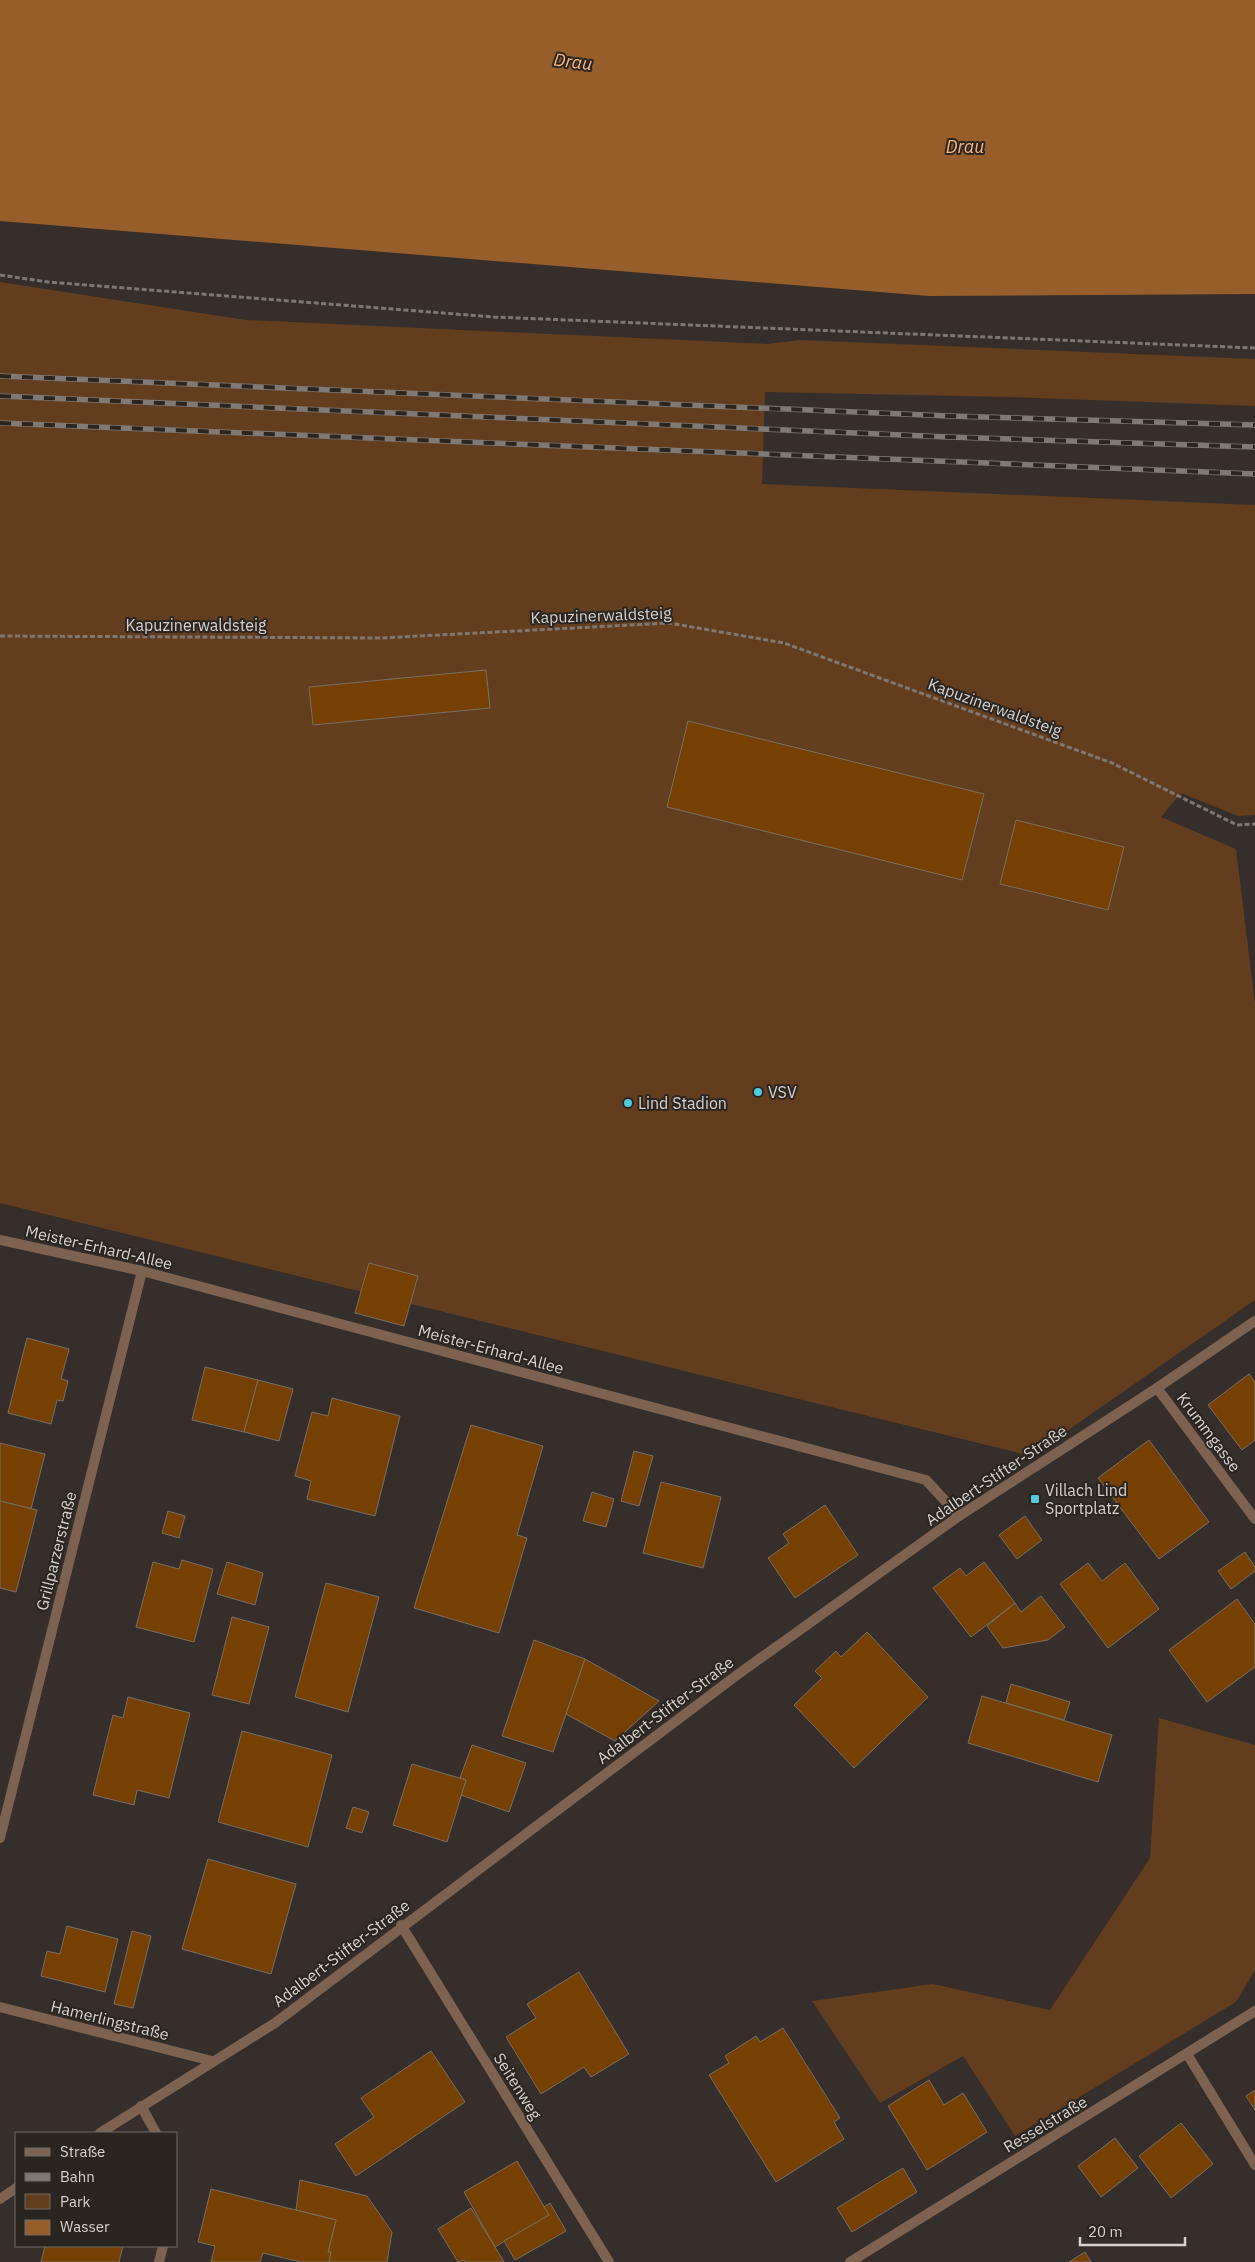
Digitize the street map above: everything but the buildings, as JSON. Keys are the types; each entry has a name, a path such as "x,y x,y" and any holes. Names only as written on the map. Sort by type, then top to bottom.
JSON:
{"street":[{"name":"Meister-Erhard-Allee","path":"0,1240 142,1271 926,1480 959,1516"},
{"name":"Grillparzerstraße","path":"0,1838 142,1271"},
{"name":"Adalbert-Stifter-Straße","path":"102,2132 275,2023 401,1926 737,1675 959,1516 1157,1388 1255,1320"},
{"name":"Krummgasse","path":"1157,1388 1255,1519"},
{"name":"Seitenweg","path":"401,1926 609,2262"},
{"name":"Hamerlingstraße","path":"0,2007 212,2061"},
{"name":"Resselstraße","path":"850,2262 1255,2011"},
{"path":"1187,2054 1255,2165"},
{"path":"141,2106 155,2132"},
{"path":"0,2199 15,2189"},
{"path":"159,2262 163,2247"}],"path":[{"path":"0,274 58,283 494,317 1255,348"},
{"name":"Kapuzinerwaldsteig","path":"0,636 381,638 670,623 784,643 1112,763 1237,825 1255,824"}],"green space":[{"name":"Lind Stadion","path":"0,282 246,320 767,344 800,340 1255,359 1255,406 1010,397 765,392 762,484 1255,505 1255,815 1238,816 1181,793 1161,817 1236,849 1255,1003 1255,1300 1031,1456 0,1203"},
{"path":"1159,1718 1255,1745 1255,1970 1236,2002 1015,2136 963,2056 880,2103 812,2001 933,1984 1050,2010 1150,1858"}],"water":[{"name":"Drau","path":"0,0 1255,0 1255,294 929,296 0,221"}],"railway":[{"path":"0,376 949,416 1255,425"},
{"path":"0,396 948,437 1255,447"},
{"path":"0,423 1255,474"}],"place":[{"name":"VSV","path":"758,1092"},
{"name":"Lind Stadion","path":"628,1103"},
{"name":"Villach Lind Sportplatz","path":"1035,1499"}]}
